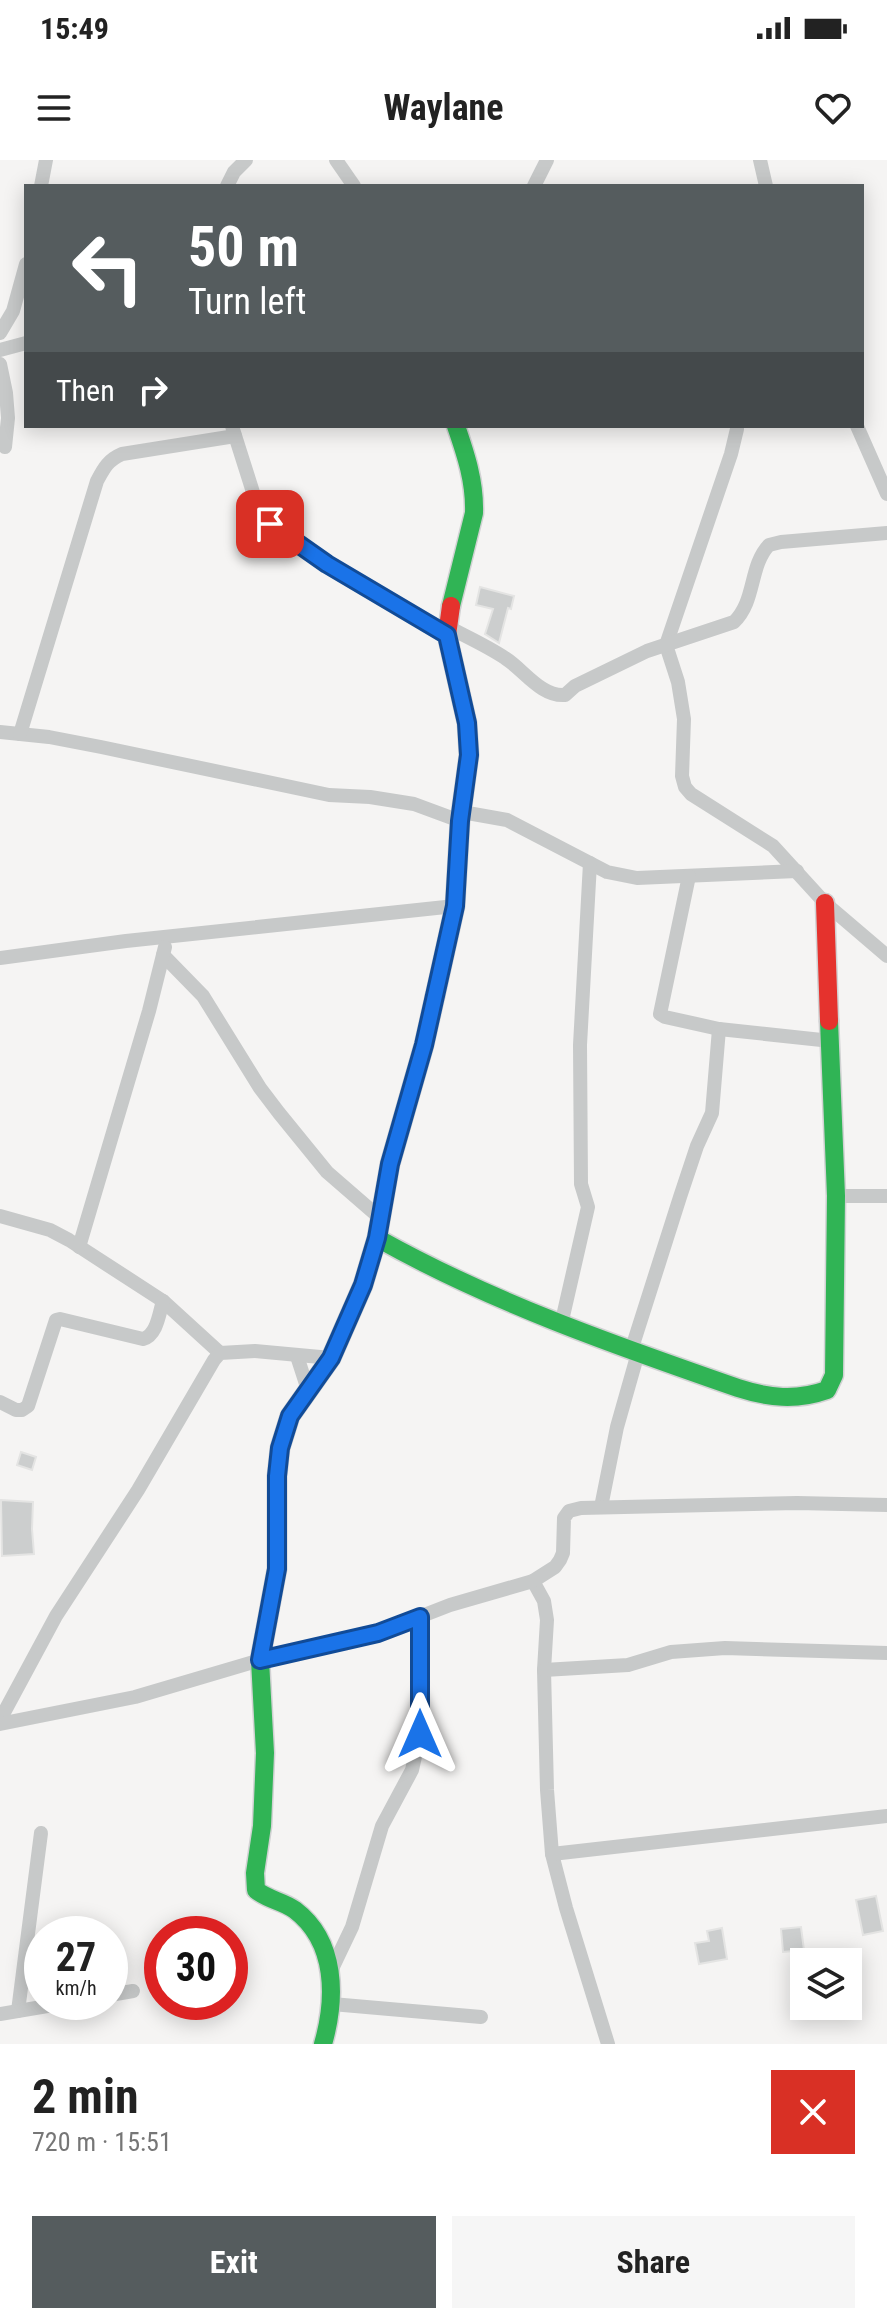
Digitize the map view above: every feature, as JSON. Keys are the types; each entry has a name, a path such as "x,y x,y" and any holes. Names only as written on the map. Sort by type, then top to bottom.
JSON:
{"street":[{"path":"41,184 46,160"},
{"path":"228,184 246,160"},
{"path":"336,160 353,184"},
{"path":"535,184 547,160"},
{"path":"760,160 766,184"},
{"path":"0,333 13,311 24,271"},
{"path":"0,350 24,344"},
{"path":"0,364 8,418 5,447"},
{"path":"323,2044 332,2004 331,1971 321,1941 309,1923 293,1909 262,1896 256,1890 265,1753 260,1660 277,1569 280,1448 290,1416 331,1358 356,1304 377,1238 390,1164 424,1045 455,906 469,755 467,723 447,631 476,496 457,428"},
{"path":"858,428 887,494"},
{"path":"737,429 666,645 683,707 682,776 685,787 691,794 773,846 825,903 887,956"},
{"path":"20,734 97,481 105,465 122,454 234,431 258,508 270,524 340,573 447,631 511,661 537,684 560,696 587,680 666,645 734,622 742,614 760,558 769,545 887,533"},
{"path":"0,732 101,747 301,790 414,804 461,816 507,820 607,872 637,878 797,871"},
{"path":"561,1325 588,1207 581,1184 580,1045 590,863"},
{"path":"689,876 660,1014 719,1029 831,1041"},
{"path":"377,1238 431,1267 561,1325 634,1352 770,1396 796,1398 827,1390 834,1375 836,1196 825,903"},
{"path":"0,958 168,936 455,906"},
{"path":"79,1247 168,936"},
{"path":"163,955 203,996 260,1088 327,1172 380,1218"},
{"path":"601,1507 634,1352 680,1197 712,1113 719,1029"},
{"path":"836,1196 887,1196"},
{"path":"0,1216 50,1230 79,1247 163,1301 220,1353 255,1351 331,1358"},
{"path":"0,1402 16,1410 28,1406 56,1320 149,1338 163,1301"},
{"path":"0,1722 56,1616 130,1504 220,1353"},
{"path":"297,1356 308,1390"},
{"path":"0,1722 135,1697 260,1660 378,1633 450,1605 533,1581 555,1567 560,1560 564,1518 569,1511 581,1508 797,1503 887,1505"},
{"path":"533,1581 544,1601 547,1620 544,1670 552,1854 608,2044"},
{"path":"331,1971 352,1927 382,1826 412,1770 417,1753 420,1734 420,1617"},
{"path":"544,1670 628,1665 671,1652 725,1648 887,1653"},
{"path":"552,1854 887,1816"},
{"path":"18,2011 41,1833"},
{"path":"128,1992 133,1991"},
{"path":"332,2004 481,2017"},
{"path":"0,2014 24,2010"}],"building":[{"path":"480,587 514,596 499,643 485,634 493,609 476,605"},
{"path":"21,1452 36,1457 32,1470 17,1465"},
{"path":"1,1500 33,1502 34,1554 2,1556"},
{"path":"876,1896 883,1931 863,1935 856,1900"},
{"path":"801,1927 804,1948 790,1948 790,1951 783,1952 781,1929"},
{"path":"722,1928 727,1959 699,1964 695,1943 709,1941 707,1931"}],"traffic: fast":[{"path":"451,606 474,513 471,479 457,428"},
{"path":"323,2044 331,1990 330,1972 319,1938 295,1910 256,1890 265,1753 260,1660 277,1569 277,1476 280,1448 290,1416 331,1358 363,1285 377,1238 390,1164 435,996"},
{"path":"377,1238 509,1302 599,1339 738,1388 782,1397 827,1390 834,1375 836,1196 829,1021"}],"traffic: jam":[{"path":"435,996 455,906 460,821 469,755 467,723 447,635 451,606"},
{"path":"825,903 829,1021"}],"route":[{"path":"270,524 327,564 447,635 467,723 469,755 460,821 455,906 424,1045 390,1164 377,1238 363,1285 331,1358 290,1416 280,1448 277,1569 260,1660 378,1633 420,1617 420,1734"}]}
